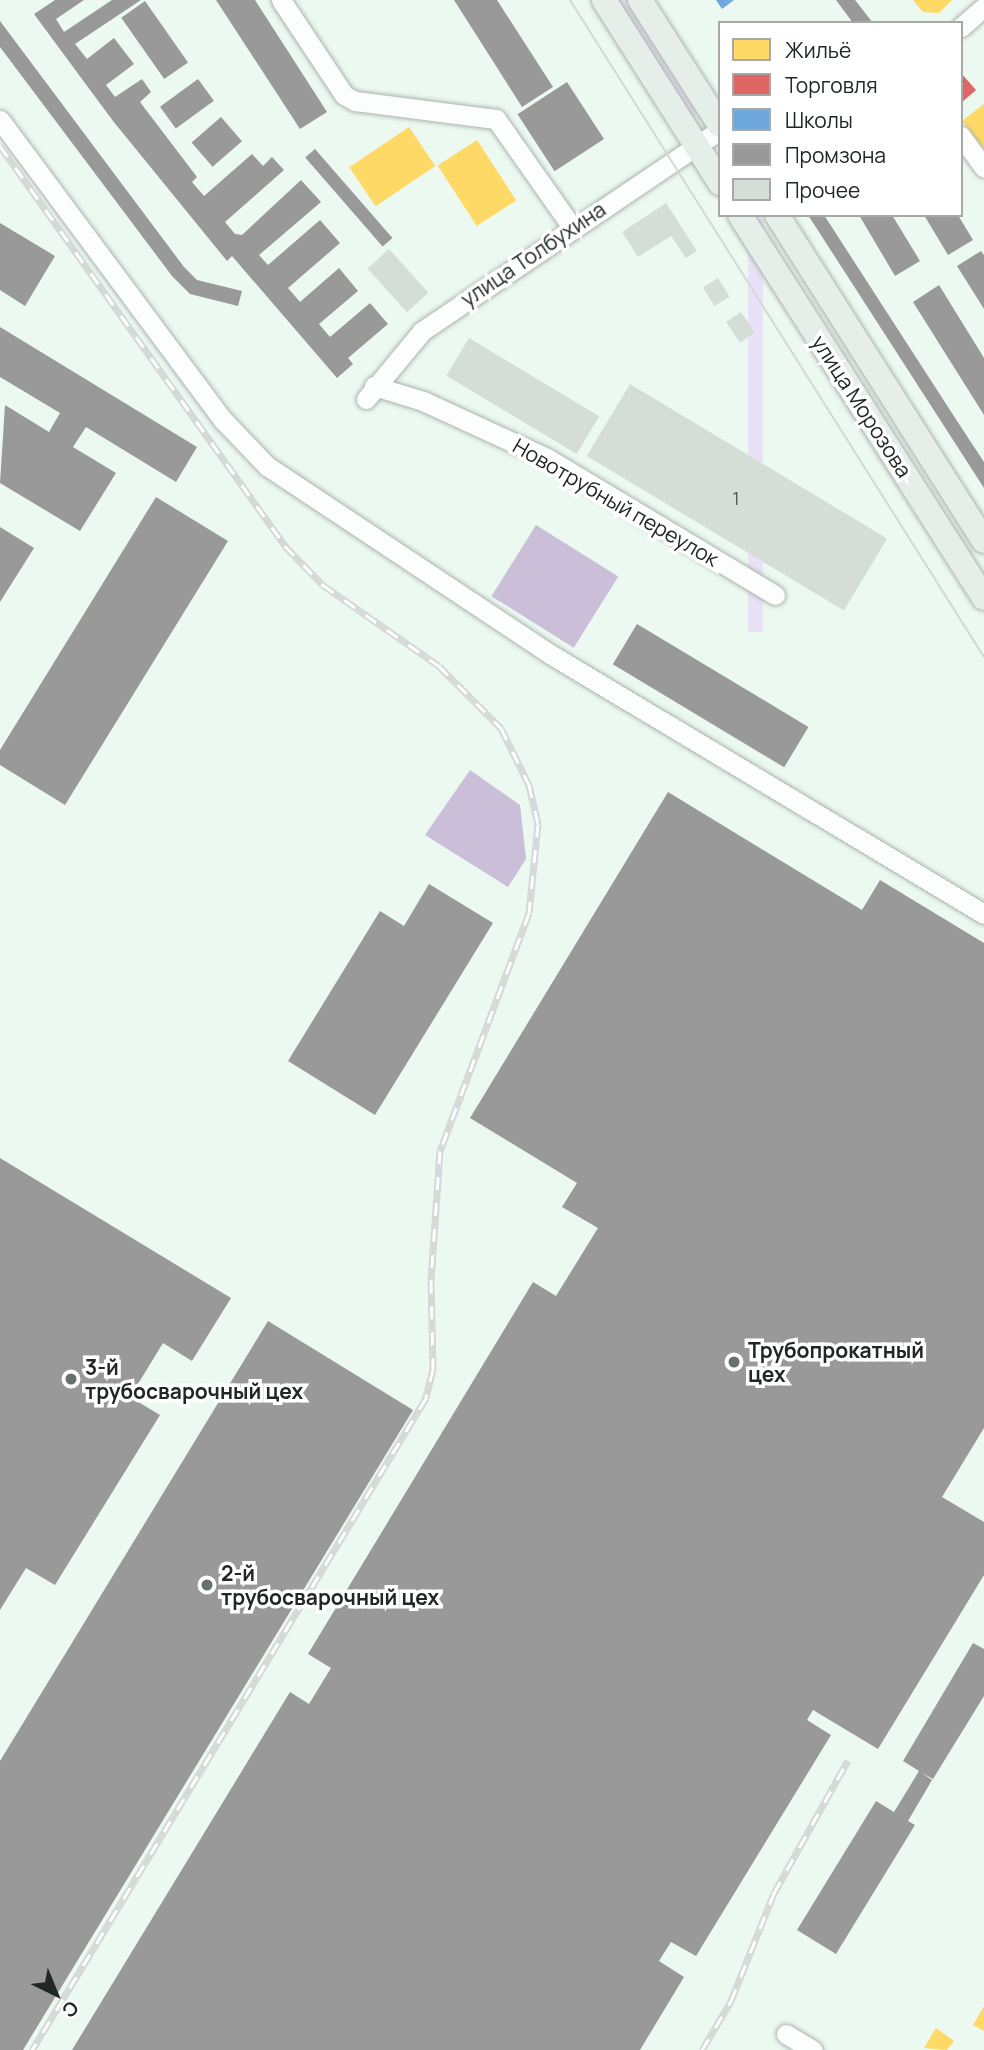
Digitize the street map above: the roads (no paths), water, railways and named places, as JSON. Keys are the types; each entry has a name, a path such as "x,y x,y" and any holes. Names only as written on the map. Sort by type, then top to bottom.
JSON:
{"main road":[{"path":"604,0 718,180"},
{"path":"640,0 718,125"},
{"name":"улица Морозова","path":"741,217 981,586"},
{"name":"улица Морозова","path":"778,217 984,541"}],"street":[{"path":"281,0 344,94 496,119 572,227"},
{"path":"963,26 982,12"},
{"path":"1,125 223,420 267,466 550,654 984,914"},
{"name":"улица Толбухина","path":"370,393 422,331 718,129"},
{"path":"963,139 984,167"},
{"name":"Новотрубный переулок","path":"370,393 423,401 547,458 775,595"},
{"path":"786,2034 813,2050"}],"tram line":[{"path":"570,0 984,657"}],"railway":[{"path":"0,146 285,546 323,585 439,666 501,728 529,785 538,824 529,913 440,1151 431,1280 433,1369 426,1398 32,2050"},
{"path":"702,2050 731,2001 774,1893 848,1760"}],"place":[{"name":"Трубопрокатный цех","path":"734,1362"},
{"name":"3-й трубосварочный цех","path":"71,1379"},
{"name":"2-й трубосварочный цех","path":"207,1585"}]}
